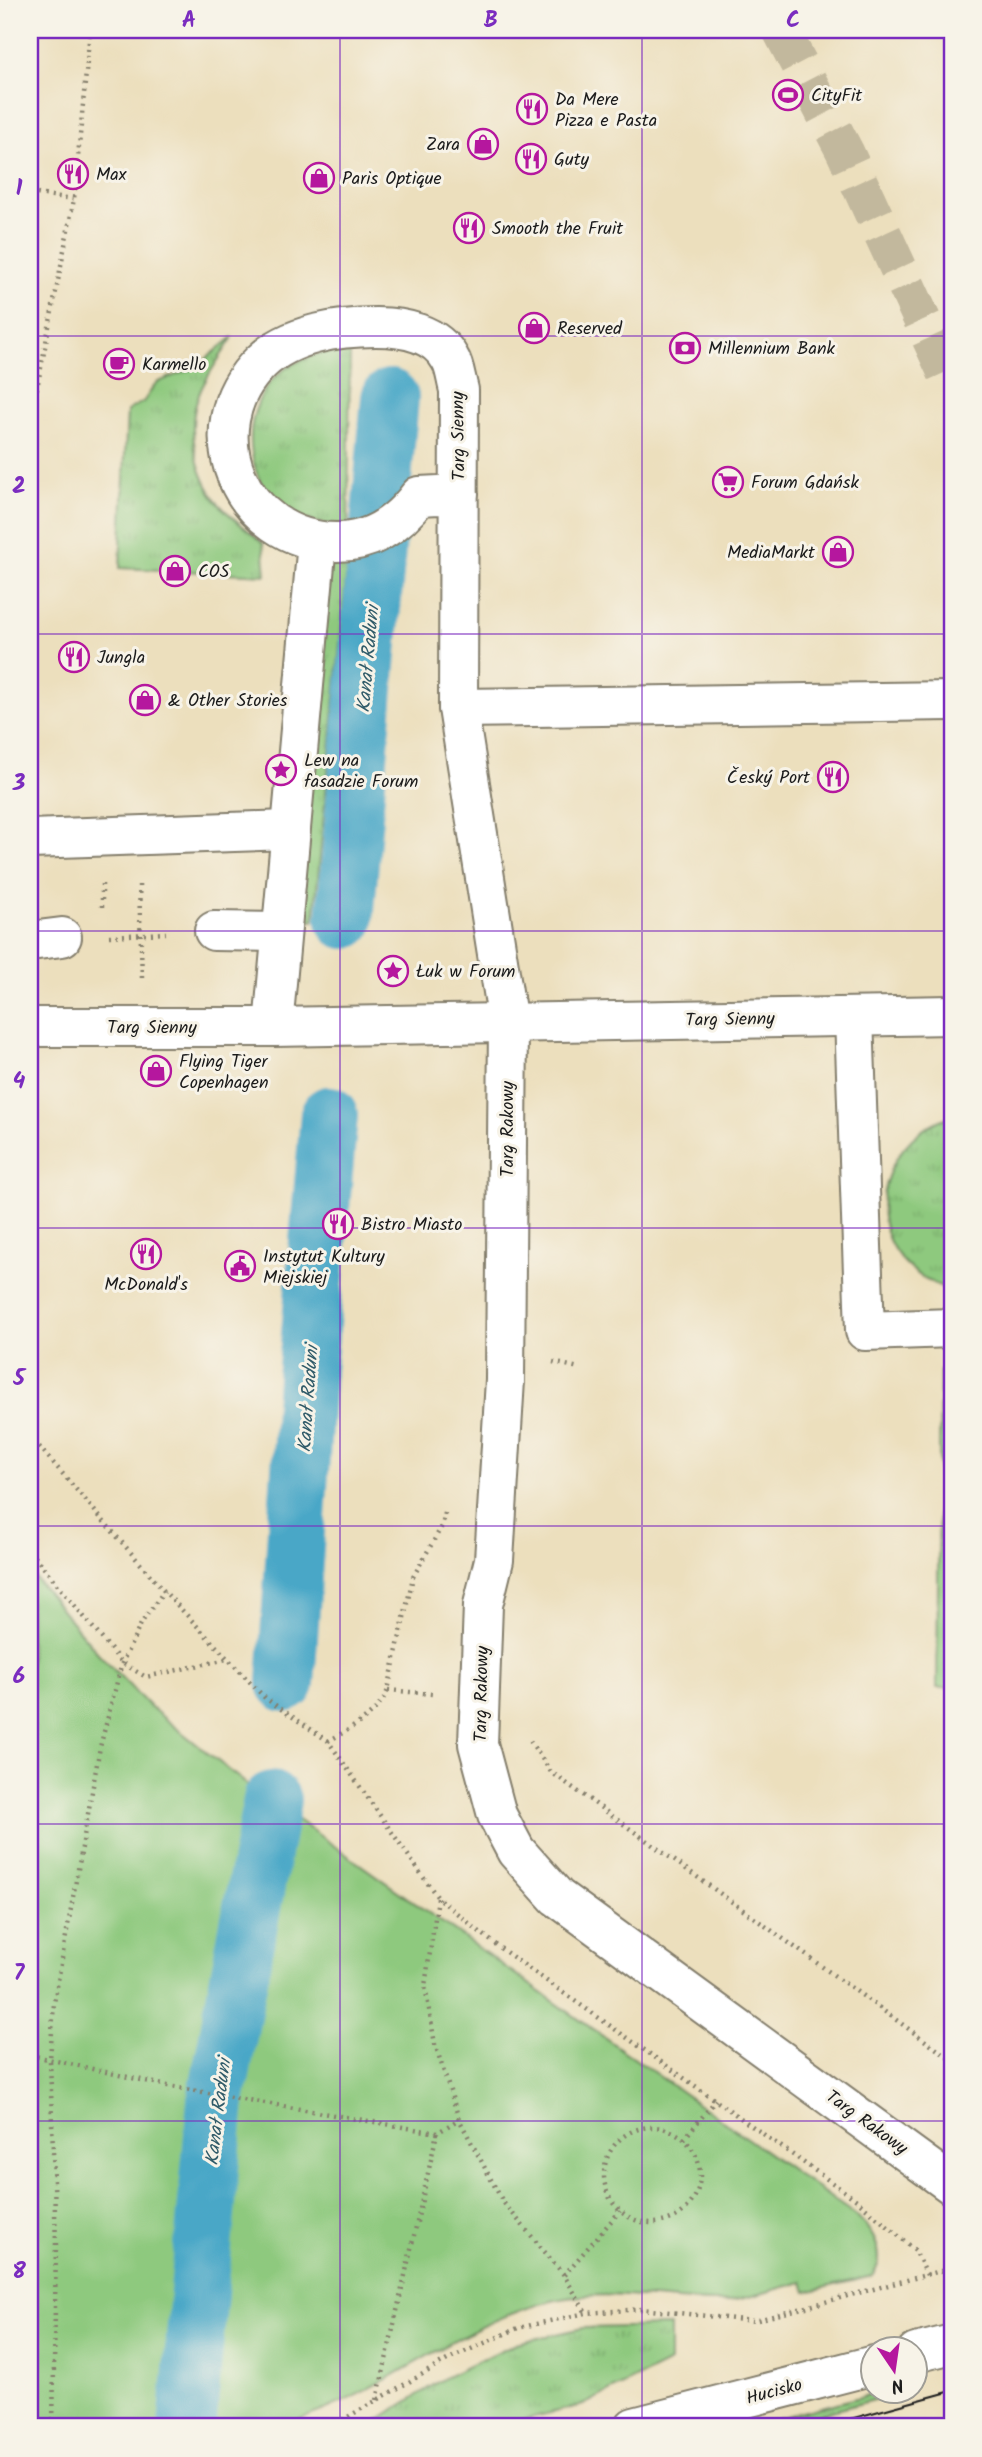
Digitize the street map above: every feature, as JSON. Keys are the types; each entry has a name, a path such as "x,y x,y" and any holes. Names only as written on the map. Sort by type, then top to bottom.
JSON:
{"street":[{"name":"Targ Sienny","path":"458,494 419,496 402,518 378,533 332,542 285,532 258,512 239,484 229,453 230,420 241,388 261,362 289,343 353,327 394,327 426,335 450,358 459,390 458,708 508,1023"},
{"path":"273,1027 289,830 332,542"},
{"path":"458,708 952,701"},
{"path":"30,839 289,830"},
{"path":"214,931 280,932"},
{"name":"Targ Sienny","path":"48,1027 273,1027 952,1015"},
{"path":"854,1017 865,1331 952,1328"},
{"name":"Targ Rakowy","path":"508,1023 505,1380 494,1560 483,1605 478,1744 498,1815 516,1851 556,1897 952,2185"},
{"path":"930,2349 952,2344"},
{"name":"Hucisko","path":"634,2427 860,2368"}],"path":[{"path":"30,424 74,199 90,30"},
{"path":"30,193 74,199"},
{"path":"139,874 142,981"},
{"path":"46,939 214,931"},
{"path":"30,1436 164,1591 265,1698 328,1741 438,1898 500,1948 858,2201 915,2250 927,2275"},
{"path":"328,1741 361,1723 382,1704 388,1690 413,1577 442,1526 446,1507"},
{"path":"30,1551 122,1663 146,1678 227,1659"},
{"path":"53,2427 56,2244 50,2060 54,2003 71,1896 100,1747 122,1663 142,1622 164,1591"},
{"path":"529,1739 551,1772 952,2060"},
{"path":"438,1898 425,1986 436,2044 459,2119 503,2202 564,2275 586,2313"},
{"path":"30,2055 169,2086 437,2133 459,2119"},
{"path":"684,2139 716,2101"},
{"path":"650,2127 674,2132 684,2139 698,2163 698,2189 692,2202 671,2219 658,2222 645,2222 620,2211 612,2201 604,2178 605,2165 616,2143 637,2129 650,2127"},
{"path":"377,2400 437,2133"},
{"path":"564,2275 620,2211"},
{"path":"330,2427 449,2359 518,2328 586,2313 642,2309 754,2321 952,2268"}],"green space":[{"path":"233,337 200,392 193,420 195,450 204,479 219,504 263,543 266,575 120,568 127,411 144,401 156,383 196,367"},
{"path":"323,352 350,353 348,528 301,518 278,505 265,490 256,471 252,452 251,431 255,411 263,393 286,368"},
{"path":"348,557 314,921 298,921 330,558"},
{"path":"952,1116 952,1291 917,1273 891,1245 884,1223 883,1200 887,1178 897,1157 912,1139 930,1125"},
{"path":"940,1371 952,1371 952,1688 937,1688"},
{"path":"30,1572 98,1653 149,1706 244,1782 858,2217 869,2230 879,2252 877,2268 872,2276 806,2292 803,2282 748,2297 715,2302 615,2295 556,2300 518,2311 482,2327 344,2402 270,2427 30,2427"},
{"path":"670,2326 670,2362 583,2405 493,2427 367,2427 446,2377 516,2343 583,2328"},
{"path":"860,2397 860,2403 772,2427 743,2427"}],"waterway":[{"name":"Kanał Raduni","path":"345,920 390,398"},
{"name":"Kanał Raduni","path":"286,1683 306,1380 329,1115"},
{"name":"Kanał Raduni","path":"187,2427 216,2101 272,1800"}],"tunnel":[{"path":"781,30 845,152 952,385"}],"tram line":[{"path":"821,2427 952,2391"},
{"path":"938,2427 952,2423"}],"place":[{"name":"CityFit","path":"788,95"},
{"name":"Da Mere Pizza e Pasta","path":"532,109"},
{"name":"Zara","path":"483,144"},
{"name":"Guty","path":"531,159"},
{"name":"Max","path":"73,174"},
{"name":"Paris Optique","path":"319,178"},
{"name":"Smooth the Fruit","path":"469,228"},
{"name":"Reserved","path":"534,328"},
{"name":"Millennium Bank","path":"685,348"},
{"name":"Karmello","path":"119,364"},
{"name":"Forum Gdańsk","path":"728,482"},
{"name":"MediaMarkt","path":"838,552"},
{"name":"COS","path":"175,571"},
{"name":"Jungla","path":"74,657"},
{"name":"& Other Stories","path":"145,700"},
{"name":"Lew na fasadzie Forum","path":"281,770"},
{"name":"Český Port","path":"833,777"},
{"name":"Łuk w Forum","path":"393,971"},
{"name":"Flying Tiger Copenhagen","path":"156,1071"},
{"name":"Bistro Miasto","path":"338,1224"},
{"name":"McDonald's","path":"146,1254"},
{"name":"Instytut Kultury Miejskiej","path":"240,1266"}]}
